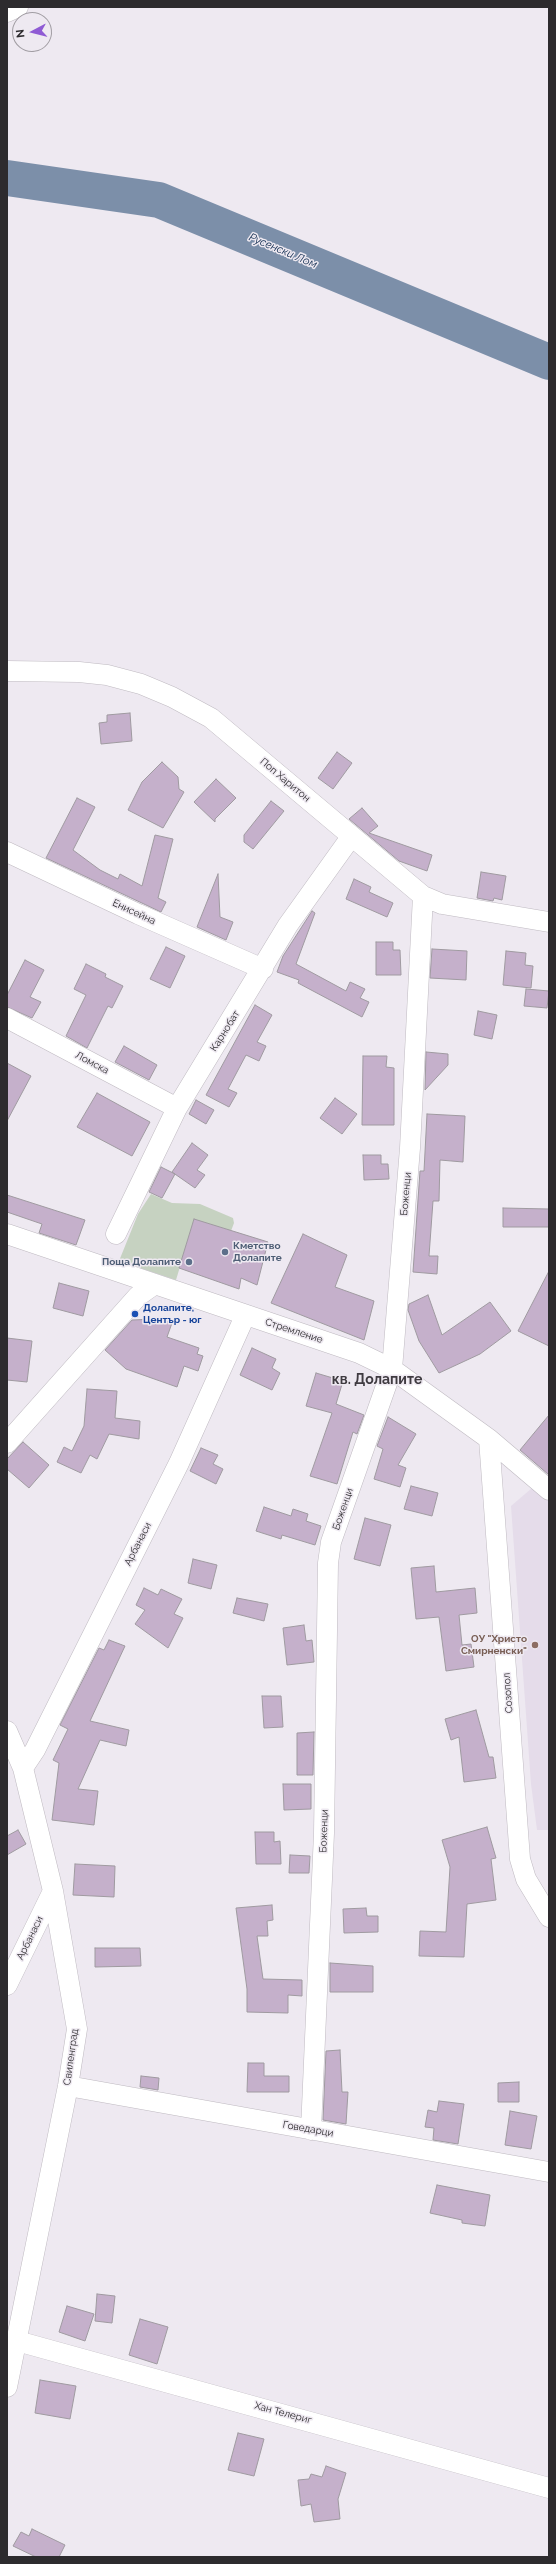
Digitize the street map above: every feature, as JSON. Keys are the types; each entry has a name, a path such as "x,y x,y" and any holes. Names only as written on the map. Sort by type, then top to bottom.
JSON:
{"street":[{"path":"7,12 18,7"},
{"name":"Поп Харитон","path":"7,671 79,672 107,675 141,684 172,697 211,718 423,896 442,904 549,922"},
{"name":"Карнобат","path":"116,1234 177,1108 263,969 288,925 351,837"},
{"name":"Енисейна","path":"7,852 138,914 263,969"},
{"name":"Боженци","path":"311,2130 324,1833 328,1563 331,1542 392,1369 410,1148 423,896"},
{"name":"Ломска","path":"7,1018 177,1108"},
{"name":"Стремление","path":"7,1234 245,1316 359,1353 392,1369 489,1439 549,1490"},
{"path":"7,1443 134,1300 154,1284"},
{"name":"Арбанаси","path":"23,1768 35,1750 179,1463 245,1316"},
{"name":"Созопол","path":"489,1439 520,1859 526,1879 549,1917"},
{"name":"Свиленград","path":"7,1731 23,1768 53,1891 77,2029 68,2086 7,2387"},
{"name":"Арбанаси","path":"7,1986 53,1891"},
{"name":"Говедарци","path":"68,2086 549,2172"},
{"name":"Хан Телериг","path":"17,2341 549,2488"}],"shaded area":[{"name":"ОУ \"Христо Смирненски\"","path":"532,1488 549,1501 549,1830 537,1830 531,1784 511,1506"}],"green space":[{"path":"151,1194 172,1203 200,1204 233,1218 234,1223 231,1231 194,1220 176,1280 119,1261 138,1214"}],"building":[{"path":"130,713 132,741 101,744 99,723 107,722 107,715"},
{"path":"337,752 352,763 333,789 318,778"},
{"path":"162,762 178,777 179,789 184,792 163,828 128,810 142,782"},
{"path":"216,779 236,798 215,819 215,822 194,802"},
{"path":"77,798 95,807 73,850 100,870 118,879 120,874 142,886 155,835 173,839 158,898 166,902 161,912 46,858"},
{"path":"271,801 284,811 253,849 244,842 244,835"},
{"path":"362,808 378,826 369,833 432,855 427,871 399,861 349,819"},
{"path":"481,872 506,876 502,900 494,898 493,901 477,898"},
{"path":"218,874 220,917 233,922 226,940 197,927"},
{"path":"354,879 371,887 369,892 393,903 387,917 346,899"},
{"path":"312,911 315,913 296,964 346,991 350,982 365,989 360,998 369,1002 362,1017 298,983 299,980 277,972 283,956"},
{"path":"376,942 393,942 393,950 400,950 401,975 376,975"},
{"path":"166,947 185,956 170,988 150,979"},
{"path":"432,949 467,951 466,980 430,978"},
{"path":"506,951 526,953 525,965 533,966 531,988 503,985"},
{"path":"25,960 44,970 30,997 41,1002 32,1018 7,1007 7,995"},
{"path":"86,964 106,974 105,977 123,986 112,1008 108,1006 87,1048 66,1036 86,995 74,989"},
{"path":"526,989 549,991 547,1008 524,1006"},
{"path":"255,1005 272,1015 257,1042 266,1046 259,1061 246,1055 228,1089 237,1093 229,1107 206,1095"},
{"path":"478,1011 497,1015 492,1039 474,1035"},
{"path":"124,1046 157,1065 149,1080 115,1062"},
{"path":"426,1052 448,1054 448,1065 425,1090"},
{"path":"363,1056 387,1056 386,1067 394,1068 394,1125 362,1125"},
{"path":"7,1063 31,1076 7,1121"},
{"path":"97,1093 150,1122 132,1156 77,1127"},
{"path":"335,1098 357,1114 342,1134 320,1118"},
{"path":"196,1100 214,1110 206,1124 189,1114"},
{"path":"427,1114 465,1116 463,1162 440,1160 439,1201 433,1201 429,1256 438,1256 437,1274 413,1272 420,1171 424,1171"},
{"path":"192,1143 208,1155 197,1170 205,1175 195,1188 172,1172"},
{"path":"363,1155 381,1155 381,1164 388,1164 389,1179 364,1180"},
{"path":"161,1167 175,1174 162,1198 149,1192"},
{"path":"7,1195 85,1220 76,1245 39,1233 42,1224 7,1212"},
{"path":"503,1208 549,1209 549,1227 503,1227"},
{"name":"Кметство Долапите","path":"194,1219 268,1242 257,1285 241,1278 239,1289 179,1268"},
{"path":"303,1234 347,1255 335,1287 374,1301 364,1340 271,1303"},
{"path":"549,1271 549,1346 518,1331"},
{"path":"59,1283 89,1291 83,1316 53,1308"},
{"path":"428,1295 442,1335 490,1302 511,1331 480,1354 439,1373 419,1341 408,1310 409,1304"},
{"path":"157,1319 172,1323 167,1337 199,1348 197,1354 203,1356 198,1371 184,1366 177,1387 126,1369 105,1350 132,1320"},
{"path":"7,1338 32,1341 27,1382 7,1380"},
{"path":"252,1348 276,1359 272,1368 280,1373 272,1390 240,1375"},
{"path":"316,1373 343,1381 336,1404 364,1415 357,1434 353,1432 337,1484 310,1476 332,1413 306,1406"},
{"path":"87,1389 117,1391 115,1418 140,1421 139,1439 109,1434 97,1459 90,1455 81,1473 57,1462 64,1447 72,1451 84,1426"},
{"path":"549,1415 549,1475 520,1450"},
{"path":"388,1417 416,1434 398,1465 406,1468 400,1487 374,1479 383,1449 377,1446"},
{"path":"23,1442 49,1465 29,1488 7,1469 7,1459"},
{"path":"201,1448 218,1455 213,1464 223,1469 216,1484 190,1471"},
{"path":"411,1486 438,1493 432,1516 404,1509"},
{"path":"264,1507 291,1516 293,1509 308,1514 306,1521 321,1526 315,1545 282,1535 281,1539 256,1531"},
{"path":"365,1518 391,1525 380,1566 354,1559"},
{"path":"193,1559 217,1565 211,1589 188,1583"},
{"path":"434,1566 436,1592 475,1588 477,1613 459,1615 462,1645 471,1644 474,1667 446,1671 439,1617 416,1619 411,1568"},
{"path":"144,1588 158,1595 161,1589 182,1599 174,1614 183,1618 168,1648 135,1624 145,1610 136,1605"},
{"path":"237,1598 268,1604 264,1621 233,1613"},
{"path":"304,1625 306,1641 312,1640 314,1662 287,1665 283,1628"},
{"path":"109,1640 125,1646 90,1721 129,1730 126,1746 100,1740 78,1789 98,1791 94,1825 52,1820 59,1763 53,1760 68,1729 60,1725 99,1648 104,1650"},
{"path":"262,1696 281,1696 283,1727 264,1728"},
{"path":"476,1710 489,1757 493,1757 496,1778 464,1782 459,1737 451,1740 445,1719"},
{"path":"314,1732 313,1775 297,1775 297,1733"},
{"path":"283,1784 311,1784 311,1809 284,1810"},
{"path":"487,1827 496,1858 491,1859 496,1900 467,1904 464,1957 419,1956 420,1931 446,1932 450,1867 442,1840"},
{"path":"18,1830 26,1844 7,1855 7,1836"},
{"path":"255,1832 274,1832 274,1842 280,1841 281,1864 256,1864"},
{"path":"290,1855 310,1856 309,1873 289,1873"},
{"path":"75,1864 115,1866 114,1897 73,1895"},
{"path":"272,1905 273,1920 267,1921 268,1936 257,1936 263,1979 302,1980 302,1996 288,1995 288,2013 247,2012 247,1989 236,1908"},
{"path":"366,1908 367,1916 378,1916 378,1932 344,1933 343,1909"},
{"path":"95,1948 140,1948 141,1966 95,1967"},
{"path":"330,1963 373,1966 373,1992 330,1992"},
{"path":"340,2050 342,2092 348,2092 346,2124 323,2120 326,2051"},
{"path":"248,2063 264,2063 264,2076 289,2076 289,2092 247,2092"},
{"path":"141,2076 159,2078 158,2090 140,2087"},
{"path":"519,2082 519,2102 498,2102 498,2083"},
{"path":"439,2101 464,2104 458,2144 433,2140 434,2128 425,2127 428,2110 437,2112"},
{"path":"510,2111 537,2116 531,2149 505,2145"},
{"path":"437,2185 490,2195 485,2226 462,2223 462,2220 430,2213"},
{"path":"97,2294 115,2296 112,2323 95,2321"},
{"path":"67,2306 94,2314 85,2341 59,2332"},
{"path":"140,2319 168,2327 157,2364 129,2355"},
{"path":"40,2380 76,2386 70,2419 35,2413"},
{"path":"238,2433 264,2439 254,2476 228,2470"},
{"path":"326,2466 346,2473 338,2499 340,2519 314,2522 311,2504 301,2506 298,2480 309,2479 311,2474 322,2477"},
{"path":"32,2529 65,2545 59,2557 36,2557 13,2546 21,2532 29,2536"}],"waterway":[{"name":"Русенски Лом","path":"7,178 159,200 549,362"}],"place":[{"name":"Кметство Долапите","path":"225,1252"},
{"name":"Поща Долапите","path":"189,1262"},
{"name":"Долапите, Център - юг","path":"135,1314"},
{"name":"ОУ \"Христо Смирненски\"","path":"535,1645"}],"district":[{"name":"кв. Долапите","path":"377,1380"}]}
